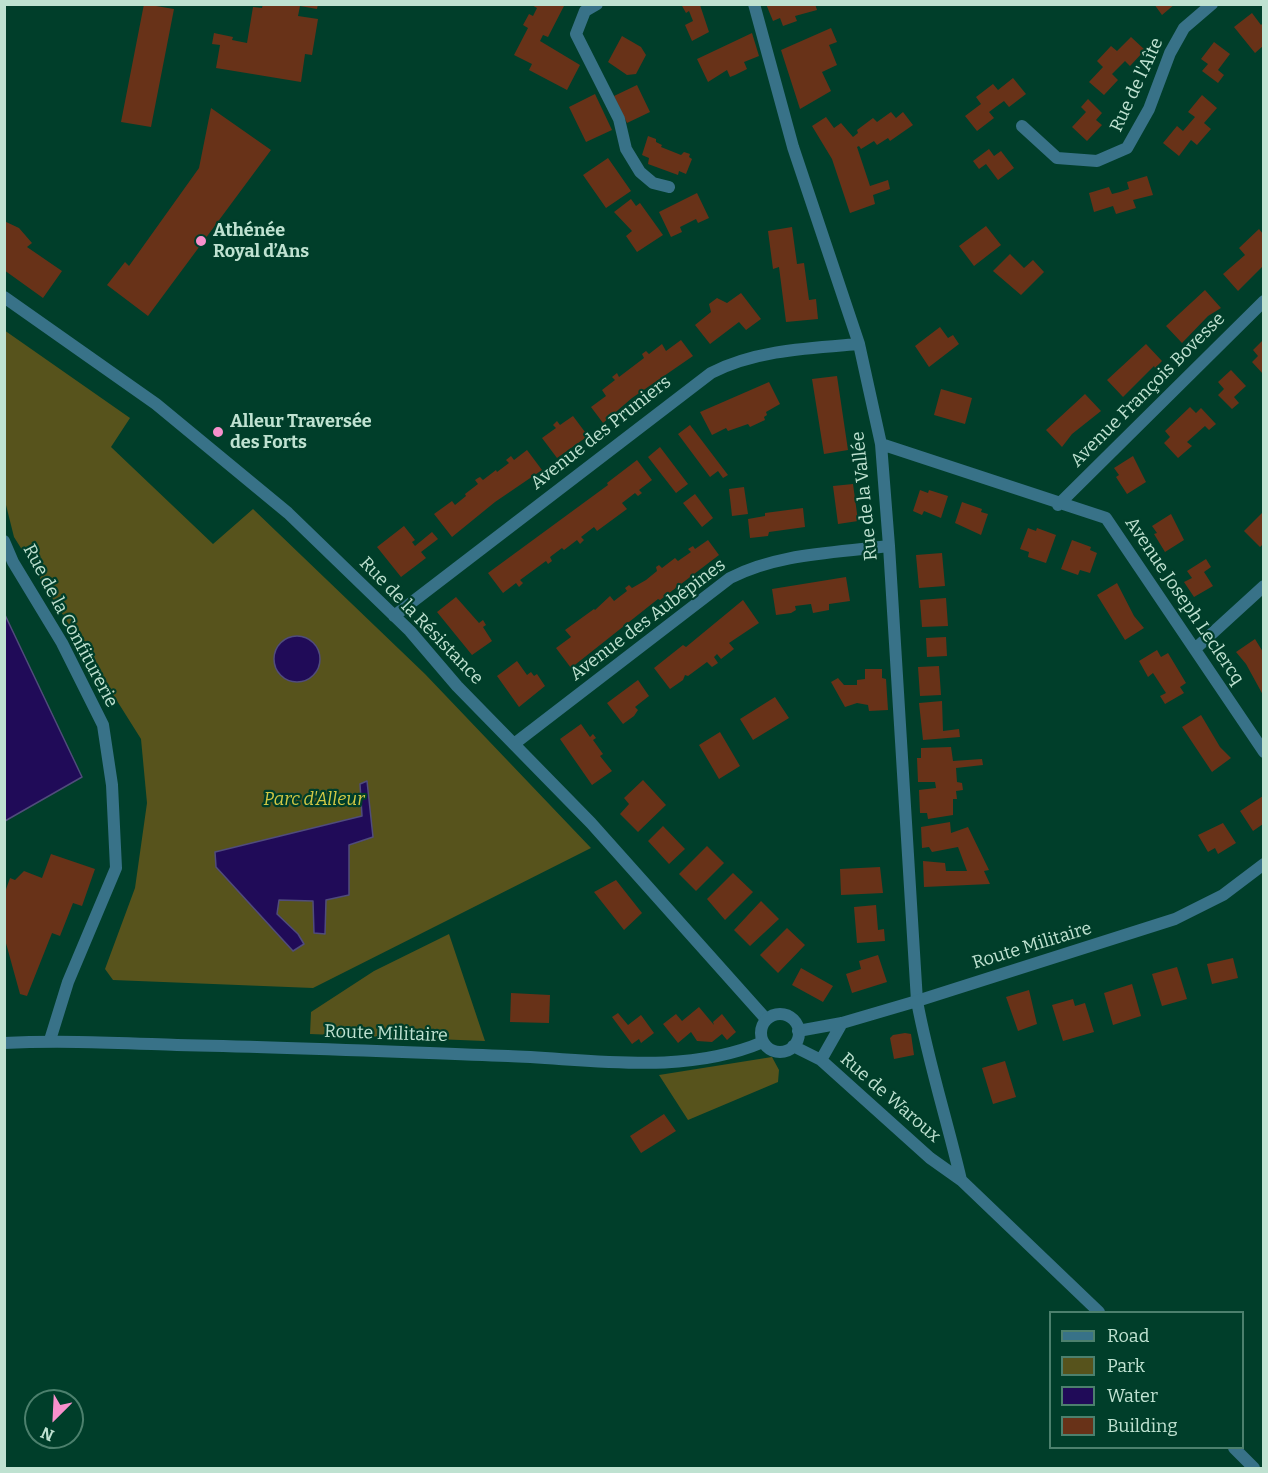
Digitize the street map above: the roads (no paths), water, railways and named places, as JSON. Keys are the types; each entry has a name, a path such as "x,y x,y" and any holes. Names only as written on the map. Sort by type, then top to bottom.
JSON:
{"street":[{"path":"597,4 585,11 576,34 619,119 626,149 635,165 653,183 669,187"},
{"name":"Rue de la Vallée","path":"754,4 793,147 858,344 880,444 890,546 917,1000"},
{"name":"Rue de l'Aîte","path":"1022,126 1057,158 1097,161 1127,148 1149,109 1170,53 1184,28 1212,4"},
{"name":"Rue de la Résistance","path":"4,297 156,404 288,513 394,616 591,823 766,1019"},
{"name":"Avenue François Bovesse","path":"1058,505 1263,301"},
{"name":"Avenue des Pruniers","path":"394,616 711,373 728,364 750,358 858,344"},
{"name":"Avenue Joseph Leclercq","path":"880,444 1058,505 1106,518 1263,752"},
{"name":"Rue de la Confiturerie","path":"4,541 13,562 62,643 103,725 112,785 116,868 68,982 50,1040"},
{"name":"Avenue des Aubépines","path":"514,744 730,578 777,560 890,546"},
{"path":"1195,649 1263,586"},
{"name":"Route Militaire","path":"798,1031 842,1023 1175,919 1223,895 1263,864"},
{"name":"Rue de Waroux","path":"917,1000 924,1037 944,1107 961,1180"},
{"path":"777,1014 789,1016 798,1031 793,1046 777,1051 763,1042 761,1030 766,1019 777,1014"},
{"path":"821,1060 842,1023"},
{"name":"Route Militaire","path":"4,1043 50,1040 536,1057 642,1065 736,1053 763,1042"},
{"name":"Rue de Waroux","path":"793,1046 821,1060 930,1158 961,1180 1098,1311"},
{"path":"1235,1449 1254,1468"}],"water":[{"path":"5,615 82,777 4,821"},
{"path":"297,636 313,643 320,659 313,675 297,682 281,675 274,659 281,643"},
{"path":"367,781 373,837 349,845 349,895 326,900 325,934 314,933 313,901 279,900 277,914 298,934 304,944 293,951 216,867 215,852 362,816 360,784"}],"place":[{"name":"Athénée Royal d’Ans","path":"201,241"},
{"name":"Alleur Traversée des Forts","path":"218,432"}],"park label":[{"name":"Parc d'Alleur","path":"314,800"}]}
